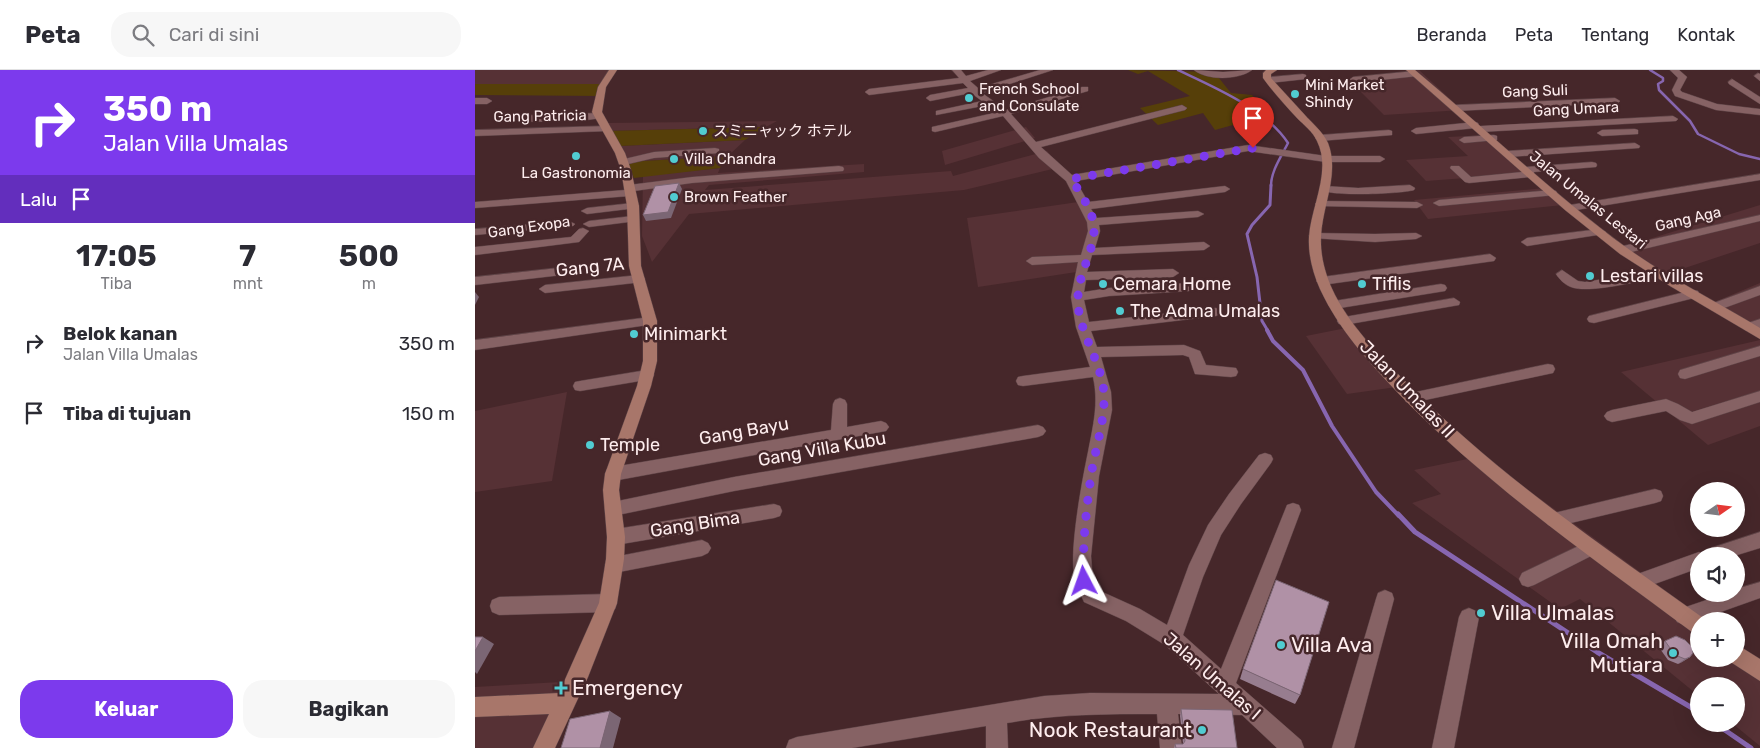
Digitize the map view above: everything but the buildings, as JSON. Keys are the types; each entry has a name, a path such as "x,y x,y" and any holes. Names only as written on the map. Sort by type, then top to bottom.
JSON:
{"street":[{"path":"544,748 581,670 608,603 616,537 611,490 613,474 647,375 650,361 650,321 633,257 631,201 624,162 602,123 599,94 613,70"},
{"path":"930,98 997,70"},
{"path":"869,92 967,83 1049,70"},
{"path":"1198,70 1211,76 1239,73 1248,70"},
{"path":"1674,70 1683,77 1676,90 1678,94 1716,108 1760,112"},
{"path":"1353,80 1412,72"},
{"name":"Jalan Umalas Lestari","path":"1412,72 1509,154 1551,193 1623,250 1693,294 1757,328"},
{"path":"1268,73 1303,77"},
{"name":"Jalan Umalas II","path":"1268,73 1320,138 1325,148 1324,189 1315,236 1315,251 1322,281 1344,321 1372,356 1411,398 1463,446 1554,520 1690,620"},
{"path":"1732,82 1760,101"},
{"path":"967,83 1005,113 1034,146 1071,179 1093,222 1198,214"},
{"path":"935,129 1005,113 1085,89"},
{"path":"475,101 487,100"},
{"path":"939,113 990,102"},
{"name":"Gang Suli","path":"1455,108 1615,102"},
{"path":"1034,146 1182,108"},
{"path":"506,119 579,118 602,123"},
{"name":"Gang Umara","path":"1416,131 1673,119"},
{"name":"Gang Patricia","path":"475,133 602,123"},
{"path":"1588,134 1635,132"},
{"path":"1320,138 1389,133"},
{"path":"1464,140 1562,135"},
{"path":"1509,154 1635,146"},
{"path":"1071,179 1247,148 1326,159 1380,159"},
{"path":"624,162 654,155 715,151"},
{"path":"1455,168 1469,180 1592,165"},
{"path":"587,211 631,201 692,180 839,169"},
{"path":"1570,208 1760,177"},
{"path":"1324,189 1358,191 1410,188"},
{"path":"1086,206 1225,189"},
{"path":"1439,203 1551,193"},
{"path":"475,205 631,201"},
{"name":"Gang Exopa","path":"475,251 573,240 578,238 586,228 631,201"},
{"path":"1321,204 1417,205"},
{"name":"Gang Aga","path":"1623,250 1760,218"},
{"name":"Jalan Umalas I","path":"1093,222 1094,231 1080,276 1077,297 1083,327 1099,371 1104,392 1104,410 1091,476 1082,556 1084,581 1091,596 1133,615 1173,638 1293,748"},
{"path":"475,232 569,224"},
{"path":"1527,242 1600,232"},
{"path":"1315,236 1375,238 1416,236"},
{"path":"1032,261 1204,246"},
{"path":"1322,281 1490,258"},
{"path":"475,281 567,271"},
{"path":"1080,276 1173,273"},
{"path":"1562,274 1574,284 1585,286 1659,274"},
{"name":"Gang 7A","path":"545,289 639,279"},
{"path":"1077,297 1114,292 1189,287"},
{"path":"1334,305 1441,288"},
{"path":"1716,307 1760,290"},
{"path":"1594,319 1693,294"},
{"path":"1344,321 1454,302"},
{"path":"1083,327 1217,312"},
{"path":"475,345 650,321"},
{"path":"1092,352 1184,350 1195,354 1200,370 1231,372"},
{"path":"1685,374 1760,351"},
{"path":"1411,398 1548,369"},
{"path":"1023,381 1099,371"},
{"path":"580,386 647,375"},
{"path":"1612,416 1666,405 1673,407 1686,417 1692,418 1760,396"},
{"path":"839,434 840,404"},
{"name":"Gang Bayu","path":"613,474 881,427"},
{"name":"Gang Villa Kubu","path":"613,509 734,484 1038,431"},
{"path":"1173,638 1182,609 1209,541 1221,519 1265,459"},
{"path":"1554,520 1655,496"},
{"path":"1225,685 1293,510"},
{"name":"Gang Bima","path":"616,537 774,511"},
{"path":"1739,547 1760,540"},
{"name":"Gang Bima","path":"614,565 701,548"},
{"path":"1528,579 1591,548"},
{"path":"1637,582 1690,563"},
{"path":"1711,612 1760,590"},
{"path":"1343,748 1385,600"},
{"path":"499,606 608,603"},
{"path":"1443,748 1469,617"},
{"path":"1745,661 1760,672"},
{"path":"475,707 564,703"},
{"path":"797,748 1043,706 1090,703 1246,705"},
{"path":"1167,704 1171,748"},
{"path":"996,713 997,748"}],"shaded area":[{"path":"475,70 615,70 604,84 521,85 475,84"},
{"path":"1128,70 1214,72 1231,93 1252,95 1269,115 1215,130 1203,113 1158,125 1140,108 1190,96 1148,71 1138,74"},
{"path":"1419,70 1462,110 1384,115 1348,79"},
{"path":"475,84 604,84 602,96 475,95"},
{"path":"777,121 766,127 608,131 606,123"},
{"path":"766,127 745,140 620,146 608,131"},
{"path":"1026,127 1035,138 945,165 942,151"},
{"path":"1487,135 1534,173 1426,181 1406,160 1468,156 1448,137"},
{"path":"745,140 728,156 627,162 620,146"},
{"path":"1047,151 1061,167 964,190 689,214 652,262 642,236 643,176 720,168 718,173 864,164 864,172 709,185 705,190 951,171 953,176"},
{"path":"728,156 720,168 634,178 627,162"},
{"path":"1545,188 1563,205 1428,219 1414,200"},
{"path":"1085,201 1099,220 1083,271 978,287 967,218"},
{"path":"1760,205 1760,243 1667,274 1623,247"},
{"path":"1760,283 1760,335 1712,303"},
{"path":"1351,327 1404,386 1347,394 1306,336"},
{"path":"1760,340 1760,426 1708,445 1621,372"},
{"path":"567,392 552,481 475,492 475,411"},
{"path":"1482,456 1695,612 1690,612 1690,667 1745,667 1745,649 1760,660 1760,746 1743,732 1745,732 1745,677 1690,677 1690,689 1580,599 1560,609 1412,503 1441,494 1414,470"},
{"path":"578,681 548,748 475,748 475,687"}],"waterway":[{"path":"1178,70 1253,109 1267,120 1288,143 1275,169 1271,185"},
{"path":"1650,70 1663,78 1663,81 1658,84 1659,90 1690,121 1698,134 1739,154 1760,159"},
{"path":"1268,331 1262,321 1257,277 1247,234 1252,225 1270,205 1271,185"},
{"path":"1267,330 1273,341 1303,370 1332,426 1376,492 1399,516"},
{"path":"1398,514 1415,532 1597,652 1690,707"},
{"path":"1728,732 1751,748"}],"place":[{"name":"Mini Market Shindy","path":"1295,94"},
{"name":"French School and Consulate","path":"969,98"},
{"name":"スミニャック ホテル","path":"703,131"},
{"name":"La Gastronomia","path":"576,156"},
{"name":"Villa Chandra","path":"674,159"},
{"name":"Brown Feather","path":"674,197"},
{"name":"Lestari villas","path":"1590,276"},
{"name":"Cemara Home","path":"1103,284"},
{"name":"Tiflis","path":"1362,284"},
{"name":"The Adma Umalas","path":"1120,311"},
{"name":"Minimarkt","path":"634,334"},
{"name":"Temple","path":"590,445"},
{"name":"Villa Ulmalas","path":"1481,613"},
{"name":"Villa Ava","path":"1281,645"},
{"name":"Villa Omah Mutiara","path":"1673,653"},
{"name":"Emergency","path":"561,688"},
{"name":"Nook Restaurant","path":"1202,730"}],"route":[{"path":"1084,581 1082,556 1091,476 1104,410 1104,392 1099,371 1083,327 1077,297 1080,276 1093,238 1093,222 1071,179 1253,148"}]}
